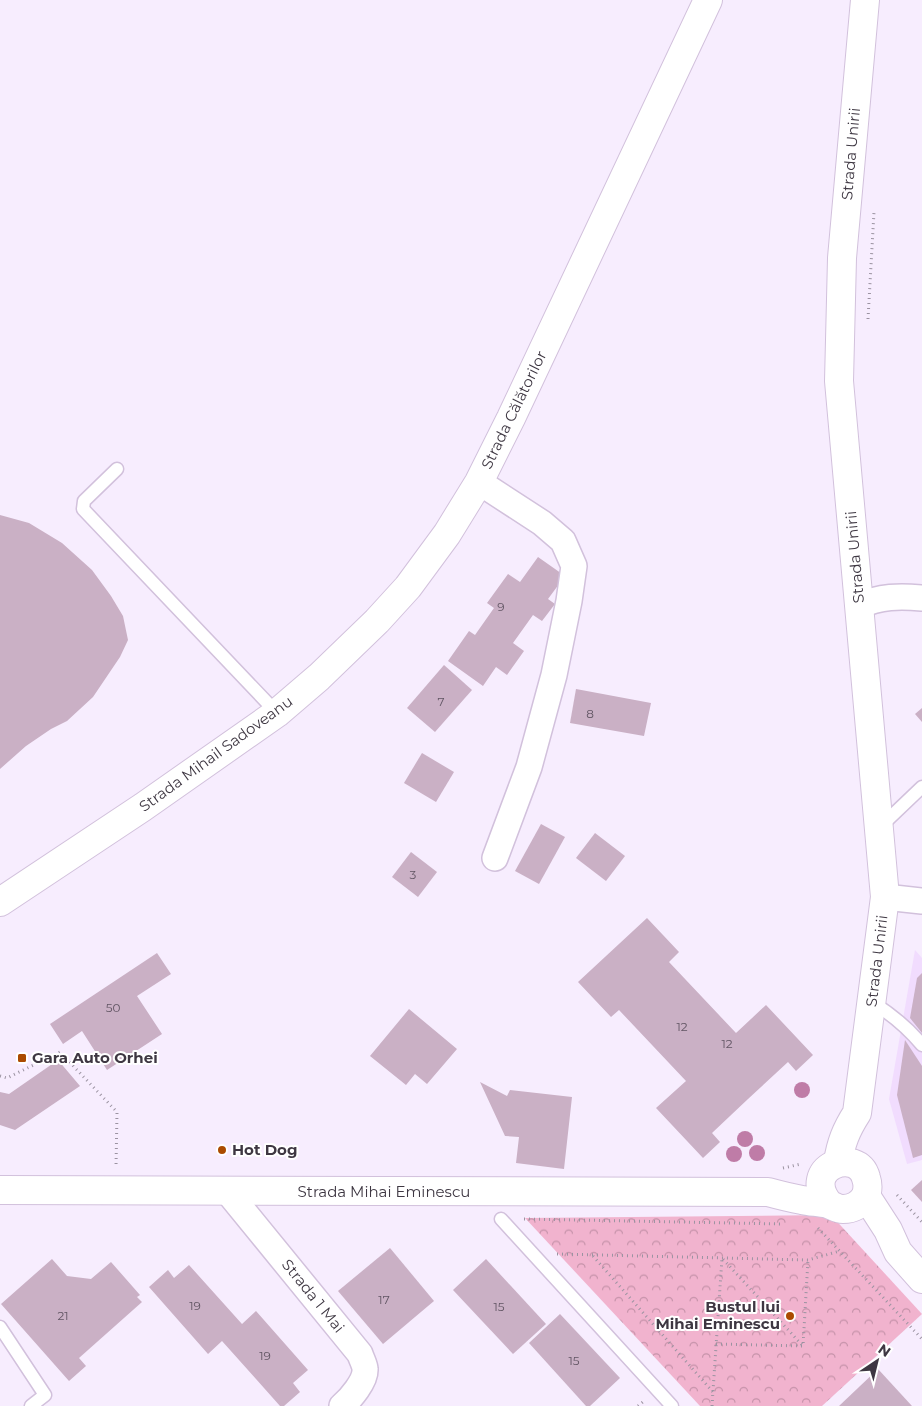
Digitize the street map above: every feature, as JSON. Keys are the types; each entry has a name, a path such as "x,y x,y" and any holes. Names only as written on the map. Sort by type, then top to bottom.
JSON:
{"street":[{"name":"Strada Călătorilor","path":"495,858 530,767 554,676 574,566 563,541 542,522 479,482 512,418 708,0"},
{"name":"Strada Unirii","path":"833,1164 847,1129 857,1113 885,897 839,381 842,258 865,0"},
{"name":"Strada Mihail Sadoveanu","path":"0,902 143,807 277,713 364,633 408,587 447,534 479,482"},
{"path":"859,606 872,600 894,597 922,598"},
{"path":"885,897 922,902"},
{"path":"840,1209 868,1185 865,1175 833,1164 822,1175 820,1185 822,1196 840,1209 888,1230 898,1252 922,1279"},
{"name":"Strada Mihai Eminescu","path":"0,1190 227,1191 774,1180 833,1164"},
{"name":"Strada Mihai Eminescu","path":"774,1180 840,1209"},
{"name":"Strada 1 Mai","path":"227,1191 360,1354 366,1369 361,1383 342,1406"}],"lane":[{"path":"117,470 84,501 83,510 277,713"},
{"path":"879,828 922,787"},
{"path":"872,1002 888,1012 915,1036 922,1045"},
{"path":"501,1218 672,1406"},
{"path":"0,1327 45,1395 31,1406"}],"path":[{"path":"868,327 874,209"},
{"path":"0,1076 7,1078 60,1052 117,1112 116,1169"},
{"path":"774,1180 793,1167 833,1164"},
{"path":"840,1209 840,1252 922,1339"},
{"path":"501,1218 789,1224"},
{"path":"534,1254 808,1260 840,1252"},
{"path":"592,1255 713,1392"},
{"path":"712,1406 722,1258"},
{"path":"722,1258 803,1346"},
{"path":"803,1346 808,1260"},
{"path":"716,1344 803,1346"}],"shaded area":[{"path":"915,950 922,958 922,1160 907,1164 889,1099"}],"green space":[{"path":"831,1215 922,1314 822,1406 700,1406 525,1218"}],"building":[{"path":"0,515 29,523 62,543 92,570 123,616 128,640 120,657 93,697 67,721 26,746 0,769"},
{"path":"538,557 565,576 548,599 555,604 542,621 533,615 513,643 524,651 507,675 496,667 483,686 448,661 469,631 475,635 494,608 487,603 508,574 520,582"},
{"path":"444,665 472,690 435,732 407,708"},
{"path":"576,689 651,703 644,736 570,723"},
{"path":"922,708 922,722 915,714"},
{"path":"422,753 454,772 436,802 404,783"},
{"path":"541,824 565,837 539,884 515,871"},
{"path":"595,833 625,856 606,881 576,858"},
{"path":"411,852 437,872 418,897 392,877"},
{"path":"647,918 679,952 669,962 736,1033 766,1005 813,1055 796,1071 788,1062 748,1099 712,1133 720,1142 703,1158 656,1108 686,1081 619,1010 611,1017 578,982"},
{"path":"157,953 171,974 137,996 162,1034 107,1070 82,1031 63,1044 50,1024"},
{"path":"922,973 922,1033 910,1018 917,978"},
{"path":"409,1009 457,1049 427,1084 415,1074 406,1085 370,1056"},
{"path":"905,1040 922,1066 922,1155 913,1158 897,1095"},
{"path":"58,1060 80,1086 15,1130 0,1125 0,1092 9,1094"},
{"path":"480,1082 507,1096 510,1090 572,1097 564,1169 516,1163 519,1137 505,1136"},
{"path":"922,1180 922,1202 911,1190"},
{"path":"390,1248 434,1301 383,1344 338,1291"},
{"path":"52,1259 67,1276 91,1279 111,1262 140,1295 137,1297 142,1302 79,1358 86,1366 69,1381 1,1304"},
{"path":"486,1259 546,1324 513,1354 453,1290"},
{"path":"189,1265 242,1324 256,1311 308,1370 293,1383 300,1392 284,1406 280,1406 222,1341 208,1354 149,1287 168,1270 174,1278"},
{"path":"560,1314 620,1378 590,1406 586,1406 529,1343"},
{"path":"878,1369 912,1406 839,1406"}],"place":[{"name":"Gara Auto Orhei","path":"22,1058"},
{"name":"Hot Dog","path":"222,1150"},
{"name":"Bustul lui Mihai Eminescu","path":"790,1316"}]}
